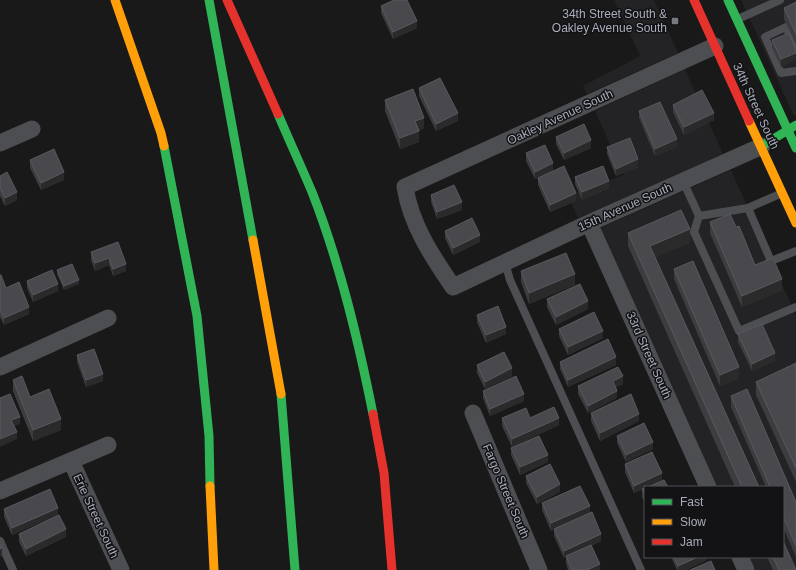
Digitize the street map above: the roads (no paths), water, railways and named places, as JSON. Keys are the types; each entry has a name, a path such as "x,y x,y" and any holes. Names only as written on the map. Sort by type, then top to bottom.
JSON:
{"main road":[{"path":"115,0 161,133 197,316 209,436 214,570"},
{"path":"209,0 280,384 295,570"},
{"path":"227,0 266,86 312,194 339,274 364,369 384,472 392,570"},
{"name":"34th Street South","path":"694,0 796,223"},
{"name":"34th Street South","path":"728,0 765,81 792,128 796,148"},
{"name":"15th Avenue South","path":"762,146 792,128"},
{"path":"210,570 212,547"}],"street":[{"name":"Oakley Avenue South","path":"453,287 427,249 414,218 405,187 715,46"},
{"path":"1,140 32,129"},
{"name":"15th Avenue South","path":"453,287 589,223 762,146"},
{"name":"33rd Street South","path":"589,223 708,486"},
{"path":"0,367 108,318"},
{"name":"Fargo Street South","path":"473,413 539,570"},
{"path":"0,492 108,445"},
{"name":"Erie Street South","path":"71,461 121,570"},
{"path":"740,558 746,570"}],"lane":[{"path":"737,20 780,0"},
{"path":"748,44 786,27 796,48"},
{"path":"765,37 781,73"},
{"path":"765,81 781,73 796,71"},
{"path":"683,181 699,216 694,232 739,331 796,307"},
{"path":"699,216 748,208 782,192"},
{"path":"748,208 771,261 796,251"},
{"path":"505,262 510,280 641,570"},
{"path":"0,541 13,570"}],"place":[{"name":"34th Street South & Oakley Avenue South","path":"675,21"}]}
